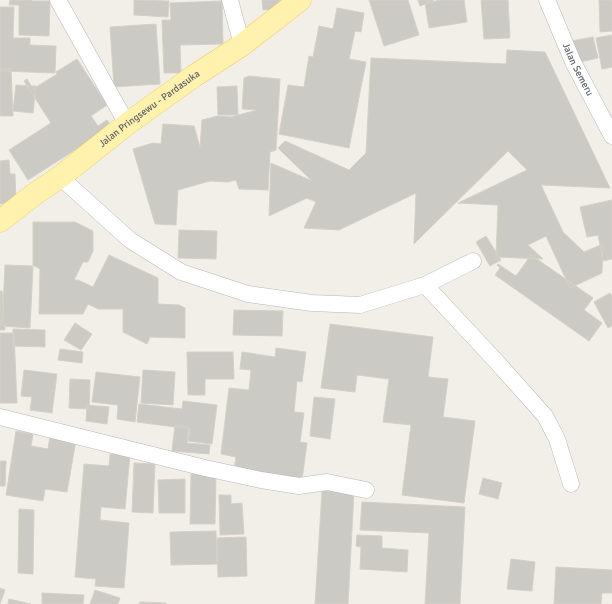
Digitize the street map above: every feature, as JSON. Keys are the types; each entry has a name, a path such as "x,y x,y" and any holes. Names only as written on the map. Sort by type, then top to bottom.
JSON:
{"main road":[{"name":"Jalan Pringsewu - Pardasuka","path":"0,221 36,193 60,177 127,124 194,76 242,45 300,0"}],"street":[{"path":"67,0 58,0 127,124"},
{"path":"230,0 242,45"},
{"name":"Jalan Semeru","path":"547,0 573,62 612,136"},
{"path":"60,177 130,240 181,272 248,294 312,303 360,305 425,285 473,261"},
{"path":"425,285 545,416 557,440 571,484"},
{"path":"0,418 261,480 299,486 328,482 366,490"}],"building":[{"path":"10,0 50,1 49,36 19,35 19,5 9,5"},
{"path":"134,0 169,1 168,17 134,15"},
{"path":"262,0 287,0 287,9 263,10"},
{"path":"369,0 408,0 419,35 384,46"},
{"path":"418,0 433,0 433,1 420,6"},
{"path":"441,0 464,0 467,22 429,28 425,3"},
{"path":"481,0 508,0 510,38 484,39"},
{"path":"599,0 612,0 612,31 600,32"},
{"path":"222,1 223,44 180,45 181,73 164,73 162,20 171,20 170,3"},
{"path":"0,7 14,7 13,38 30,38 30,45 56,46 55,73 0,71"},
{"path":"337,8 364,13 361,32 355,31 349,59 366,62 349,148 279,134 288,85 304,87 309,56 313,57 319,26 333,29"},
{"path":"156,24 160,84 114,87 110,27"},
{"path":"612,35 612,67 602,69 596,38"},
{"path":"593,37 598,58 576,63 571,41"},
{"path":"507,50 545,52 610,188 541,185 563,232 584,252 603,244 602,273 570,288 546,236 528,245 543,259 496,257 498,205 458,203 527,170 508,151 414,244 416,193 339,230 304,228 316,202 307,198 269,216 271,163 312,181 278,148 285,141 349,170 366,153 371,58 506,64"},
{"path":"77,59 107,105 91,116 98,126 107,120 111,127 28,180 9,150 51,123 24,81 27,79 33,89"},
{"path":"0,69 11,69 13,116 0,116"},
{"path":"249,76 280,79 276,150 270,152 268,190 239,189 236,180 228,182 210,181 178,190 176,225 155,224 133,149 153,143 161,144 163,124 194,126 200,147 202,120 217,116 231,117 257,110 242,109 244,78"},
{"path":"16,85 36,86 33,113 13,111"},
{"path":"237,86 238,115 218,115 217,87"},
{"path":"9,160 10,174 15,174 16,203 0,204 0,161"},
{"path":"612,200 612,259 603,261 598,235 587,237 580,207"},
{"path":"33,222 75,222 93,231 93,251 88,262 83,262 74,280 78,280 93,287 109,255 158,278 158,304 179,305 185,308 185,338 150,337 147,344 123,332 123,309 98,309 88,304 83,314 39,314 40,269 33,265"},
{"path":"179,230 217,231 216,259 178,258"},
{"path":"486,236 501,260 490,266 476,242"},
{"path":"531,255 593,298 584,310 602,323 589,341 495,275 500,268 497,265 498,264 516,276"},
{"path":"5,265 33,266 30,328 2,326"},
{"path":"0,291 2,291 5,330 0,330"},
{"path":"610,293 612,296 612,326 608,328 594,302"},
{"path":"234,310 283,311 282,336 233,335"},
{"path":"75,323 92,334 81,350 64,340"},
{"path":"330,324 433,337 428,377 448,379 443,417 475,421 464,503 402,495 411,425 383,422 389,379 357,375 355,392 321,388"},
{"path":"13,329 45,330 45,347 13,346"},
{"path":"0,333 14,333 17,403 0,403"},
{"path":"276,348 306,352 302,382 297,381 294,412 304,413 300,442 307,443 302,479 234,470 236,457 221,454 229,388 249,390 251,370 240,369 242,352 275,357"},
{"path":"60,349 83,352 82,363 58,360"},
{"path":"187,352 233,352 234,379 205,379 205,395 188,395"},
{"path":"24,370 57,374 52,413 30,410 32,397 21,396"},
{"path":"143,370 175,372 173,405 141,403"},
{"path":"96,372 140,377 135,422 117,419 118,405 92,402"},
{"path":"70,379 90,380 89,409 69,408"},
{"path":"314,397 335,399 330,439 310,436"},
{"path":"183,401 217,405 212,444 188,441 190,429 137,422 139,404 182,409"},
{"path":"87,405 109,407 107,424 86,421"},
{"path":"175,425 189,427 187,443 210,445 209,454 172,451"},
{"path":"16,431 33,434 31,446 48,449 50,436 76,440 67,492 45,489 43,501 6,495"},
{"path":"110,454 130,455 125,509 101,507 100,520 129,523 124,588 95,586 96,579 75,577 84,464 109,466"},
{"path":"0,461 6,461 5,486 0,486"},
{"path":"134,463 155,464 153,513 132,512"},
{"path":"191,474 216,474 215,524 190,524"},
{"path":"483,478 502,483 498,499 479,494"},
{"path":"185,479 185,513 159,513 158,480"},
{"path":"322,491 354,493 348,604 315,604"},
{"path":"219,495 231,495 231,504 242,503 244,534 220,535"},
{"path":"362,502 465,507 460,604 425,604 429,533 360,530"},
{"path":"19,509 34,510 33,574 18,573"},
{"path":"216,531 217,564 171,565 170,532"},
{"path":"357,535 382,536 382,548 408,550 407,572 360,569 361,547 356,546"},
{"path":"246,537 247,576 218,577 217,538"},
{"path":"511,559 535,562 532,591 507,589"},
{"path":"556,567 612,570 612,593 602,593 601,604 554,604"},
{"path":"0,588 5,590 0,604"},
{"path":"95,590 120,598 118,604 90,604"},
{"path":"42,593 84,595 83,604 42,604"},
{"path":"9,599 31,604 8,604"},
{"path":"140,602 166,603 166,604 139,604"}]}
